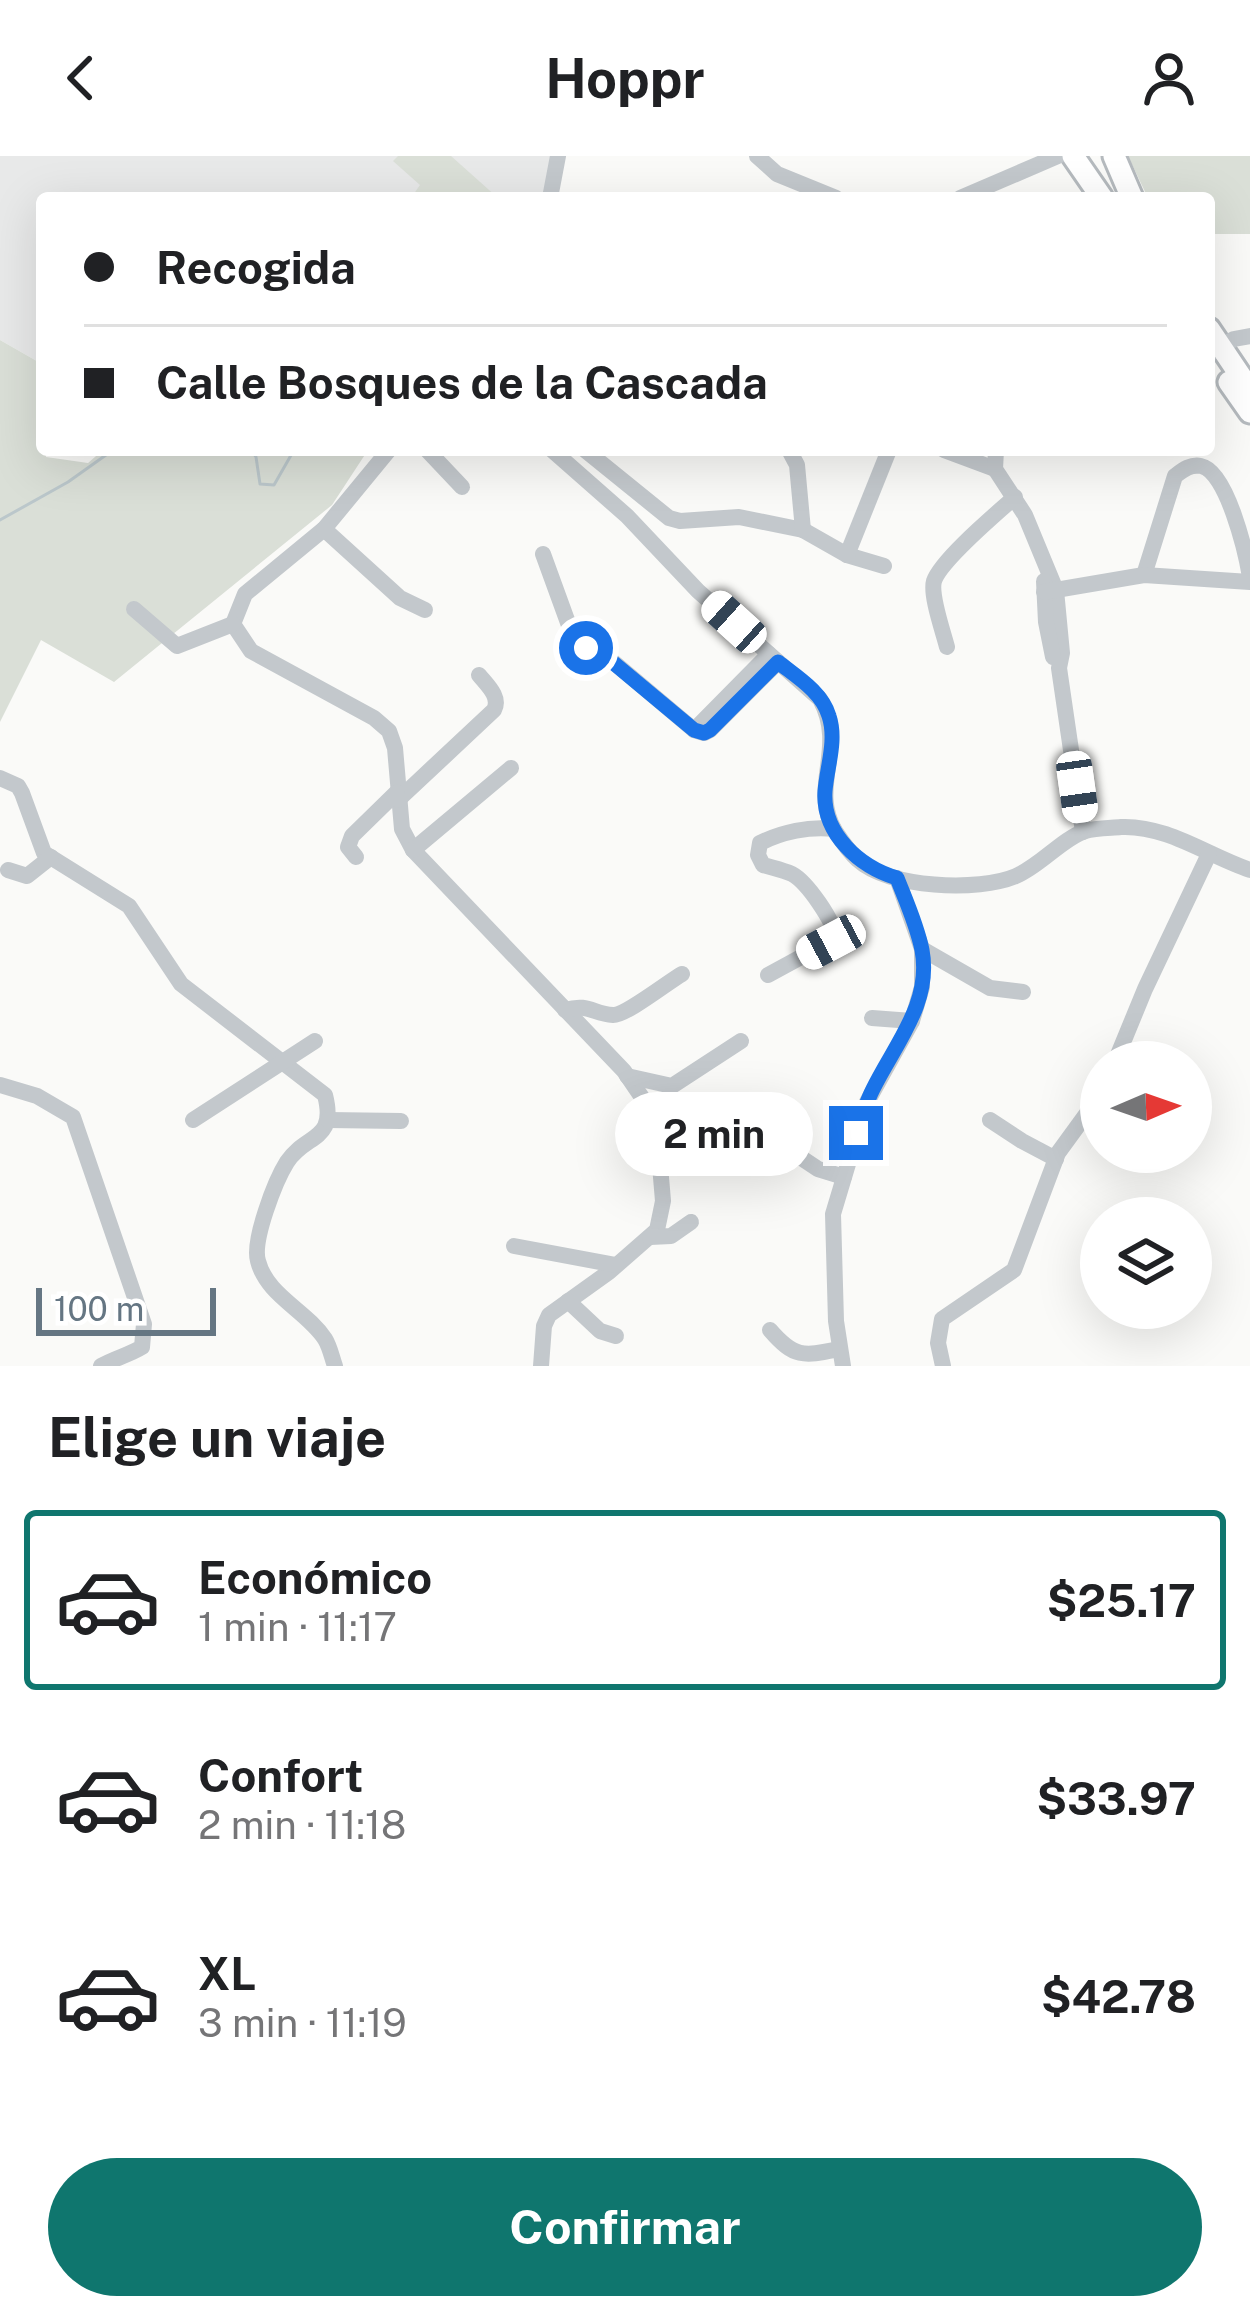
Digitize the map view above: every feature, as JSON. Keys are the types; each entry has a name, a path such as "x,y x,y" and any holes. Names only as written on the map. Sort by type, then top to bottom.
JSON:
{"main road":[{"path":"1073,156 1098,192"},
{"path":"1114,156 1129,192"},
{"path":"1215,349 1250,390"},
{"path":"1215,350 1250,412"}],"street":[{"path":"551,192 558,156"},
{"path":"757,156 777,174 821,192"},
{"path":"974,192 1058,156"},
{"path":"1215,344 1250,335"},
{"path":"134,608 177,646 233,624 244,594 323,529 384,456"},
{"path":"433,456 462,488"},
{"path":"559,456 627,516 698,591 820,699 830,716 832,739 825,797 834,829 859,862 897,878 943,884 997,882 1034,867 1083,832 1117,827 1168,834 1250,870"},
{"path":"592,456 669,518 739,517 803,530 847,555 884,566"},
{"path":"792,456 803,530"},
{"path":"847,555 887,456"},
{"path":"959,456 995,470 1015,497 1042,553 1062,653 1059,668 1083,832"},
{"path":"995,470 996,456"},
{"path":"1050,591 1144,575 1250,580 1242,534 1214,473 1203,466 1186,467 1175,476 1144,575"},
{"path":"947,647 934,578 1015,497"},
{"path":"323,529 400,598 425,610"},
{"path":"543,554 571,631 586,648 610,660 694,730 710,730 774,658"},
{"path":"233,624 251,651 374,718 388,731 395,748 402,829 413,850 627,1076 656,1118 663,1201 657,1231 548,1315 541,1366"},
{"path":"356,857 348,847 352,836 494,710 496,698 479,675"},
{"path":"413,850 511,768"},
{"path":"0,778 18,786 40,845 128,906 181,984 325,1095 328,1120 287,1161 258,1231 256,1256 265,1281 326,1340 335,1366"},
{"path":"768,975 836,938 835,928 805,884 764,865 758,855 760,843 778,834 834,829"},
{"path":"1124,1041 1209,854"},
{"path":"8,870 27,876 51,857"},
{"path":"770,1330 787,1349 841,1357 833,1214 866,1104 912,1021 922,987 922,950 897,878"},
{"path":"922,950 990,988 1023,992"},
{"path":"565,1010 580,1005 612,1015 623,1013 682,974"},
{"path":"872,1018 912,1021"},
{"path":"193,1120 315,1041"},
{"path":"627,1076 672,1087 741,1041"},
{"path":"0,1085 37,1096 73,1117 144,1324 142,1347 101,1366"},
{"path":"328,1120 401,1121"},
{"path":"990,1120 1056,1159"},
{"path":"943,1366 938,1342 942,1319 1014,1270 1056,1159 1080,1124"},
{"path":"800,1156 818,1169 844,1177"},
{"path":"650,1237 677,1234 691,1222"},
{"path":"514,1246 616,1265"},
{"path":"568,1300 600,1331 616,1336"}],"shaded area":[{"path":"0,156 552,156 546,192 36,192 36,361 0,340"},
{"path":"398,156 451,156 491,192 415,192 420,185 393,161"},
{"path":"1128,156 1250,156 1250,234 1215,234 1215,192 1145,192"},
{"path":"0,340 36,361 36,456 88,463 96,456 364,456 332,505 114,682 41,640 0,722"}],"waterway":[{"path":"0,520 105,456"},
{"path":"255,456 260,484 274,485 291,456"}],"route":[{"path":"586,648 610,660 694,730 704,733 778,662 806,684 830,716 827,813 859,862 897,878 914,921 924,970 912,1021 874,1086 856,1133"}]}
